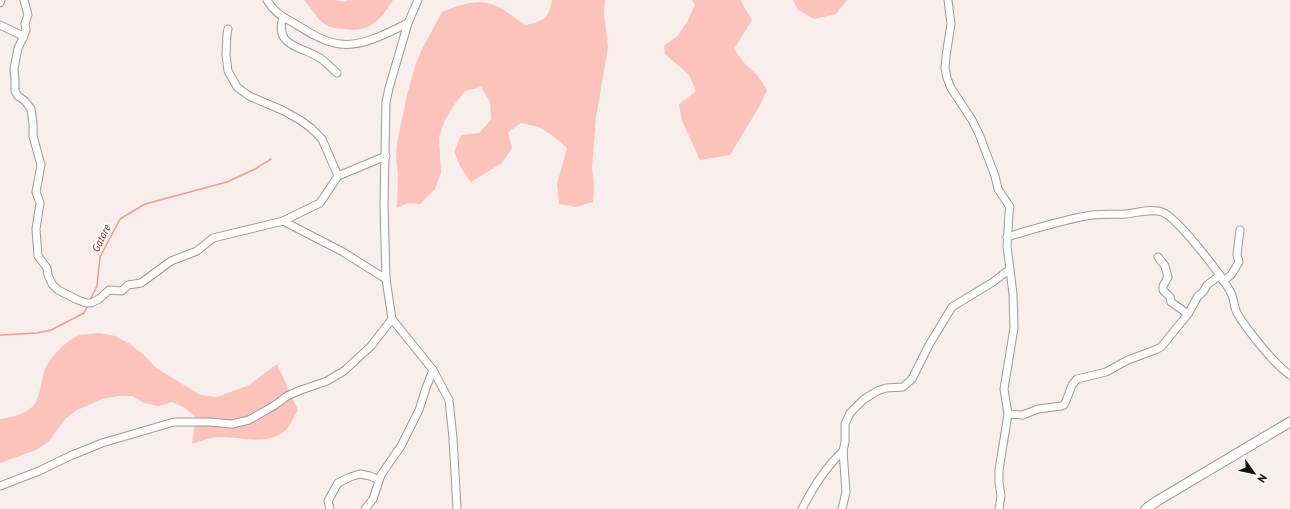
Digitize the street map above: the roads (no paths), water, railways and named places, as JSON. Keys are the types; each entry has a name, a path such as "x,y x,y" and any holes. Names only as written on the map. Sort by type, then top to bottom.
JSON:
{"main road":[{"path":"1146,509 1290,422"}],"street":[{"path":"24,0 28,15 25,23 26,30 18,48 14,69 15,91 31,109 33,136 41,165 36,192 40,203 36,229 38,256 46,268 52,284 58,290 78,300 91,303 99,299 109,290 122,290 128,285 141,283 171,261 197,251 216,237 283,220 320,203 338,176 386,156"},
{"path":"267,0 275,12 283,17 324,40 339,44 354,43 380,37 408,23"},
{"path":"418,0 408,23 386,102 384,205 386,279 392,319 433,370 449,400 453,438 457,509"},
{"path":"948,0 951,24 946,62 947,78 951,88 972,120 979,134 998,188 1010,207 1007,246 1013,294 1014,328 1004,389 1008,414 999,470 1001,496 999,509"},
{"path":"283,17 281,27 284,38 289,44 299,47 320,58 337,73"},
{"path":"0,25 21,35 23,38"},
{"path":"228,28 226,56 228,70 237,87 249,96 282,110 311,128 322,139 338,176"},
{"path":"1007,237 1088,215 1127,214 1150,210 1160,211 1178,223 1200,249 1232,295 1236,312 1277,364 1290,375"},
{"path":"283,220 343,252 386,279"},
{"path":"1008,414 1023,415 1038,409 1064,405 1072,385 1078,379 1106,372 1128,360 1161,347 1188,314 1198,296 1208,285 1231,275 1239,262 1237,255 1240,230"},
{"path":"1158,257 1165,266 1168,277 1163,286 1163,290 1170,297 1171,302 1188,314"},
{"path":"842,509 846,492 843,451 845,442 845,424 850,413 863,400 877,391 886,388 903,387 912,379 929,345 952,306 993,282 1010,270"},
{"path":"0,486 39,471 102,443 174,422 210,422 232,424 249,420 275,405 287,396 327,381 344,371 371,346 392,319"},
{"path":"365,509 373,499 379,480 400,446 419,410 433,370"},
{"path":"802,509 823,472 843,451"},
{"path":"330,509 328,500 338,483 360,474 379,480"}],"waterway":[{"name":"Gatare","path":"90,300 97,286 100,257 120,219 145,204 227,182 255,169 271,159"},
{"name":"Gatare","path":"0,335 37,333 51,330 84,313 88,305"}]}
